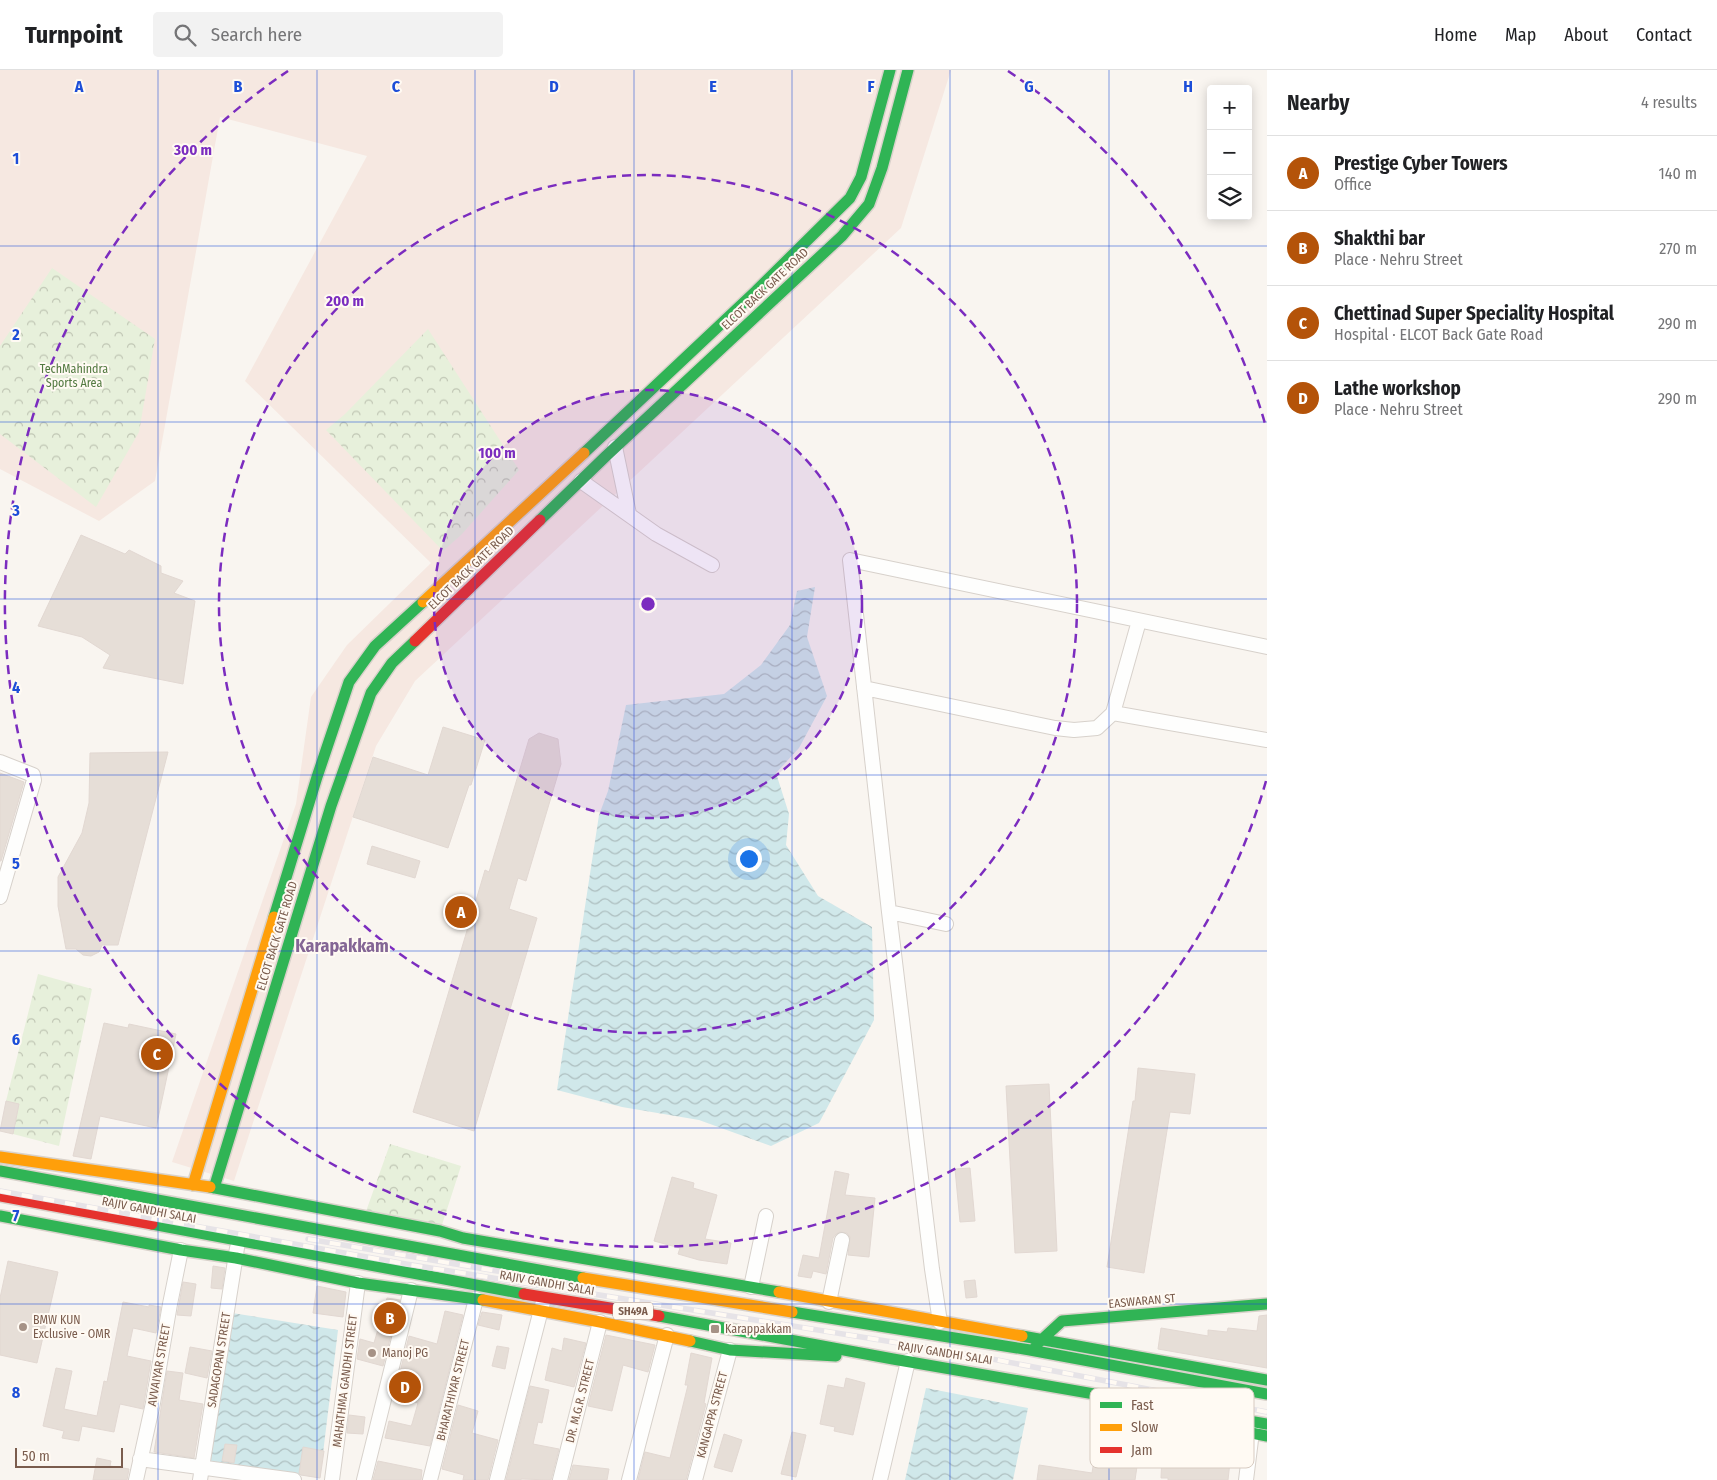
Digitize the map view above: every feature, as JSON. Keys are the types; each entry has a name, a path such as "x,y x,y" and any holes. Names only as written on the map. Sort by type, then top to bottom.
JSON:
{"street":[{"name":"ELCOT BACK GATE ROAD","path":"193,1185 317,778 349,682 375,646 678,366 850,198 860,176 890,70"},
{"name":"ELCOT BACK GATE ROAD","path":"214,1188 331,806 371,693 392,663 615,447 842,236 869,204 882,168 908,70"},
{"path":"872,133 890,138"},
{"path":"615,447 629,514"},
{"path":"581,481 656,534 712,565"},
{"path":"940,1322 932,1269 850,560 1267,647"},
{"path":"466,563 479,580"},
{"path":"864,688 1055,728 1074,730 1097,728 1113,713 1139,621"},
{"path":"1113,713 1267,740"},
{"path":"0,762 27,772 33,776 34,780 0,897"},
{"path":"890,912 946,924"},
{"path":"0,1157 214,1188 440,1231 463,1238 751,1287 1267,1380"},
{"name":"RAJIV GANDHI SALAI","path":"0,1172 578,1278 1030,1350 1235,1388"},
{"name":"RAJIV GANDHI SALAI","path":"0,1196 544,1297 704,1322 893,1359 1090,1393"},
{"path":"0,1216 181,1250 236,1258 358,1283 476,1299 667,1335 730,1350 893,1359"},
{"path":"751,1287 766,1216"},
{"name":"SADAGOPAN STREET","path":"201,1474 238,1240"},
{"path":"829,1302 842,1240"},
{"name":"AVVAIYAR STREET","path":"136,1480 153,1403 181,1250"},
{"path":"578,1278 581,1259"},
{"name":"MAHATHMA GANDHI STREET","path":"332,1480 358,1283"},
{"path":"364,1480 412,1290"},
{"path":"497,1480 544,1297"},
{"name":"BHARATHIYAR STREET","path":"430,1480 476,1299"},
{"name":"EASWARAN ST","path":"1030,1350 1062,1321 1267,1304"},
{"name":"DR. M.G.R. STREET","path":"560,1480 600,1322"},
{"path":"629,1480 667,1335"},
{"name":"KANGAPPA STREET","path":"695,1480 730,1350"},
{"path":"880,1480 908,1361"},
{"name":"RAJIV GANDHI SALAI","path":"1254,1392 1267,1394"},
{"path":"1254,1444 1258,1426"},
{"name":"RAJIV GANDHI SALAI","path":"1258,1426 1267,1436"},
{"path":"140,1459 201,1474 294,1480"}],"shaded area":[{"path":"0,70 951,70 901,228 415,681 376,746 234,1181 172,1162 296,804 311,697 347,645 431,563 245,381 367,156 220,117 155,481 99,521 0,469"}],"green space":[{"name":"TechMahindra Sports Area","path":"52,268 155,339 139,432 96,507 0,434 0,346"},
{"path":"428,329 519,470 461,535 443,551 326,430 345,414"},
{"path":"38,974 92,989 59,1146 13,1134 19,1104 6,1101"},
{"path":"390,1144 461,1166 440,1231 364,1217"}],"water":[{"path":"815,587 807,637 827,696 799,748 776,773 789,814 786,845 818,896 872,927 874,1020 819,1123 771,1146 699,1120 622,1107 557,1090 599,815 608,791 626,705 724,694 761,665 790,625 797,591"},
{"path":"232,1313 338,1330 320,1478 207,1461"},
{"path":"926,1388 1028,1408 1013,1480 905,1480"}],"building":[{"path":"81,535 125,554 129,550 161,566 161,573 183,581 174,593 195,601 183,684 103,668 110,655 82,637 38,626"},
{"path":"443,727 485,740 448,848 353,817 373,757 428,775"},
{"path":"539,733 558,739 561,764 526,881 518,878 509,909 537,918 474,1131 413,1112 485,870 489,872 529,739"},
{"path":"168,752 118,945 102,945 99,952 91,956 83,955 76,949 66,949 58,906 58,877 82,833 89,803 90,753"},
{"path":"0,773 24,782 1,861 0,861"},
{"path":"372,846 420,861 415,878 367,864"},
{"path":"104,1023 128,1028 129,1024 176,1034 156,1128 100,1116 91,1159 73,1156"},
{"path":"1138,1068 1195,1074 1190,1114 1170,1112 1144,1273 1107,1267 1133,1101 1135,1101"},
{"path":"1049,1084 1057,1251 1015,1253 1006,1086"},
{"path":"6,1101 19,1104 13,1134 0,1131"},
{"path":"970,1168 975,1221 960,1222 955,1169"},
{"path":"835,1171 849,1174 845,1195 875,1198 869,1257 848,1255 850,1237 847,1233 840,1232 833,1238 826,1274 813,1271 811,1278 798,1276 803,1255 819,1258"},
{"path":"672,1177 694,1183 693,1188 717,1195 705,1239 731,1243 727,1264 699,1260 678,1254 680,1248 654,1241"},
{"name":"BMW KUN Exclusive - OMR","path":"8,1261 58,1272 37,1363 0,1355 0,1298"},
{"path":"213,1266 225,1268 222,1289 211,1288"},
{"path":"975,1280 977,1297 966,1298 964,1281"},
{"path":"183,1282 196,1284 191,1316 177,1315"},
{"path":"317,1286 346,1292 343,1317 313,1313"},
{"path":"387,1298 400,1300 383,1366 357,1359 360,1339 374,1343"},
{"path":"123,1302 149,1307 149,1305 161,1307 156,1333 133,1328 127,1356 151,1361 143,1409 120,1404 114,1432 82,1426 79,1441 62,1438 64,1431 43,1426 56,1368 72,1371 64,1409 97,1416 104,1381 107,1382"},
{"path":"445,1311 463,1315 430,1446 385,1438 389,1421 411,1426 418,1403 394,1396 409,1336 437,1344"},
{"path":"482,1312 502,1315 499,1330 478,1325"},
{"path":"1267,1315 1267,1368 1158,1349 1161,1328 1208,1336 1208,1330 1227,1332 1228,1328 1257,1331 1259,1316"},
{"path":"606,1335 655,1345 648,1372 623,1365 612,1411 588,1406"},
{"path":"564,1338 586,1343 574,1387 545,1380 552,1348 562,1351"},
{"path":"497,1346 509,1348 505,1369 492,1366"},
{"path":"190,1347 212,1351 207,1378 185,1373"},
{"path":"691,1353 712,1358 704,1403 706,1404 686,1480 638,1480 645,1452 670,1458 688,1385 685,1385"},
{"path":"167,1371 183,1373 179,1400 203,1404 194,1458 154,1452"},
{"path":"846,1378 865,1383 853,1435 834,1431 835,1427 820,1424 828,1385 844,1388"},
{"path":"530,1386 549,1390 542,1423 538,1422 533,1444 559,1449 551,1480 506,1480"},
{"path":"458,1405 478,1411 472,1433 498,1440 488,1480 463,1480 464,1475 442,1469"},
{"path":"349,1415 365,1417 363,1434 347,1433"},
{"path":"792,1432 806,1435 796,1477 781,1474"},
{"path":"724,1434 742,1440 732,1472 714,1467"},
{"path":"225,1444 237,1445 234,1463 222,1461"},
{"path":"303,1447 324,1451 320,1478 299,1473"},
{"path":"97,1458 111,1461 110,1466 129,1469 127,1480 93,1480"},
{"path":"378,1461 422,1470 421,1480 373,1480"},
{"path":"573,1465 609,1469 607,1480 569,1480"},
{"path":"1039,1465 1092,1473 1093,1468 1137,1468 1135,1480 1037,1480"},
{"path":"1161,1468 1229,1468 1228,1480 1168,1480 1168,1478 1161,1478"}],"railway":[{"path":"0,1191 406,1264 961,1353 1143,1388"},
{"path":"308,1239 567,1283"},
{"path":"1254,1409 1267,1412"}],"traffic: fast":[{"path":"584,453 756,291 850,198 861,177 890,70"},
{"path":"540,520 842,236 869,204 882,168 908,70"},
{"path":"274,917 317,777 349,682 375,646 423,602"},
{"path":"214,1188 331,806 371,693 392,663 415,641"},
{"path":"0,1171 583,1278"},
{"path":"210,1187 440,1231 463,1238 779,1292"},
{"path":"0,1216 181,1250 236,1258 358,1283 483,1300"},
{"path":"152,1224 524,1294"},
{"path":"1036,1345 1062,1321 1267,1304"},
{"path":"792,1312 1030,1350 1235,1388"},
{"path":"659,1316 1090,1393"},
{"path":"1022,1336 1267,1380"},
{"path":"690,1341 730,1350 836,1356"},
{"path":"1254,1392 1267,1394"},
{"path":"1254,1422 1267,1424"},
{"path":"1254,1433 1267,1436"}],"traffic: slow":[{"path":"423,602 584,453"},
{"path":"193,1185 274,917"},
{"path":"0,1157 210,1187"},
{"path":"583,1278 792,1312"},
{"path":"779,1292 1022,1336"},
{"path":"483,1300 690,1341"}],"traffic: jam":[{"path":"415,641 540,520"},
{"path":"0,1196 152,1224"},
{"path":"524,1294 659,1316"}],"place":[{"name":"Prestige Cyber Towers","path":"461,912"},
{"name":"Chettinad Super Speciality Hospital","path":"157,1054"},
{"name":"Shakthi bar","path":"390,1318"},
{"name":"BMW KUN Exclusive - OMR","path":"23,1327"},
{"name":"Karappakkam","path":"715,1329"},
{"name":"Manoj PG","path":"372,1353"},
{"name":"Lathe workshop","path":"405,1387"}],"district":[{"name":"Karapakkam","path":"342,946"}]}
